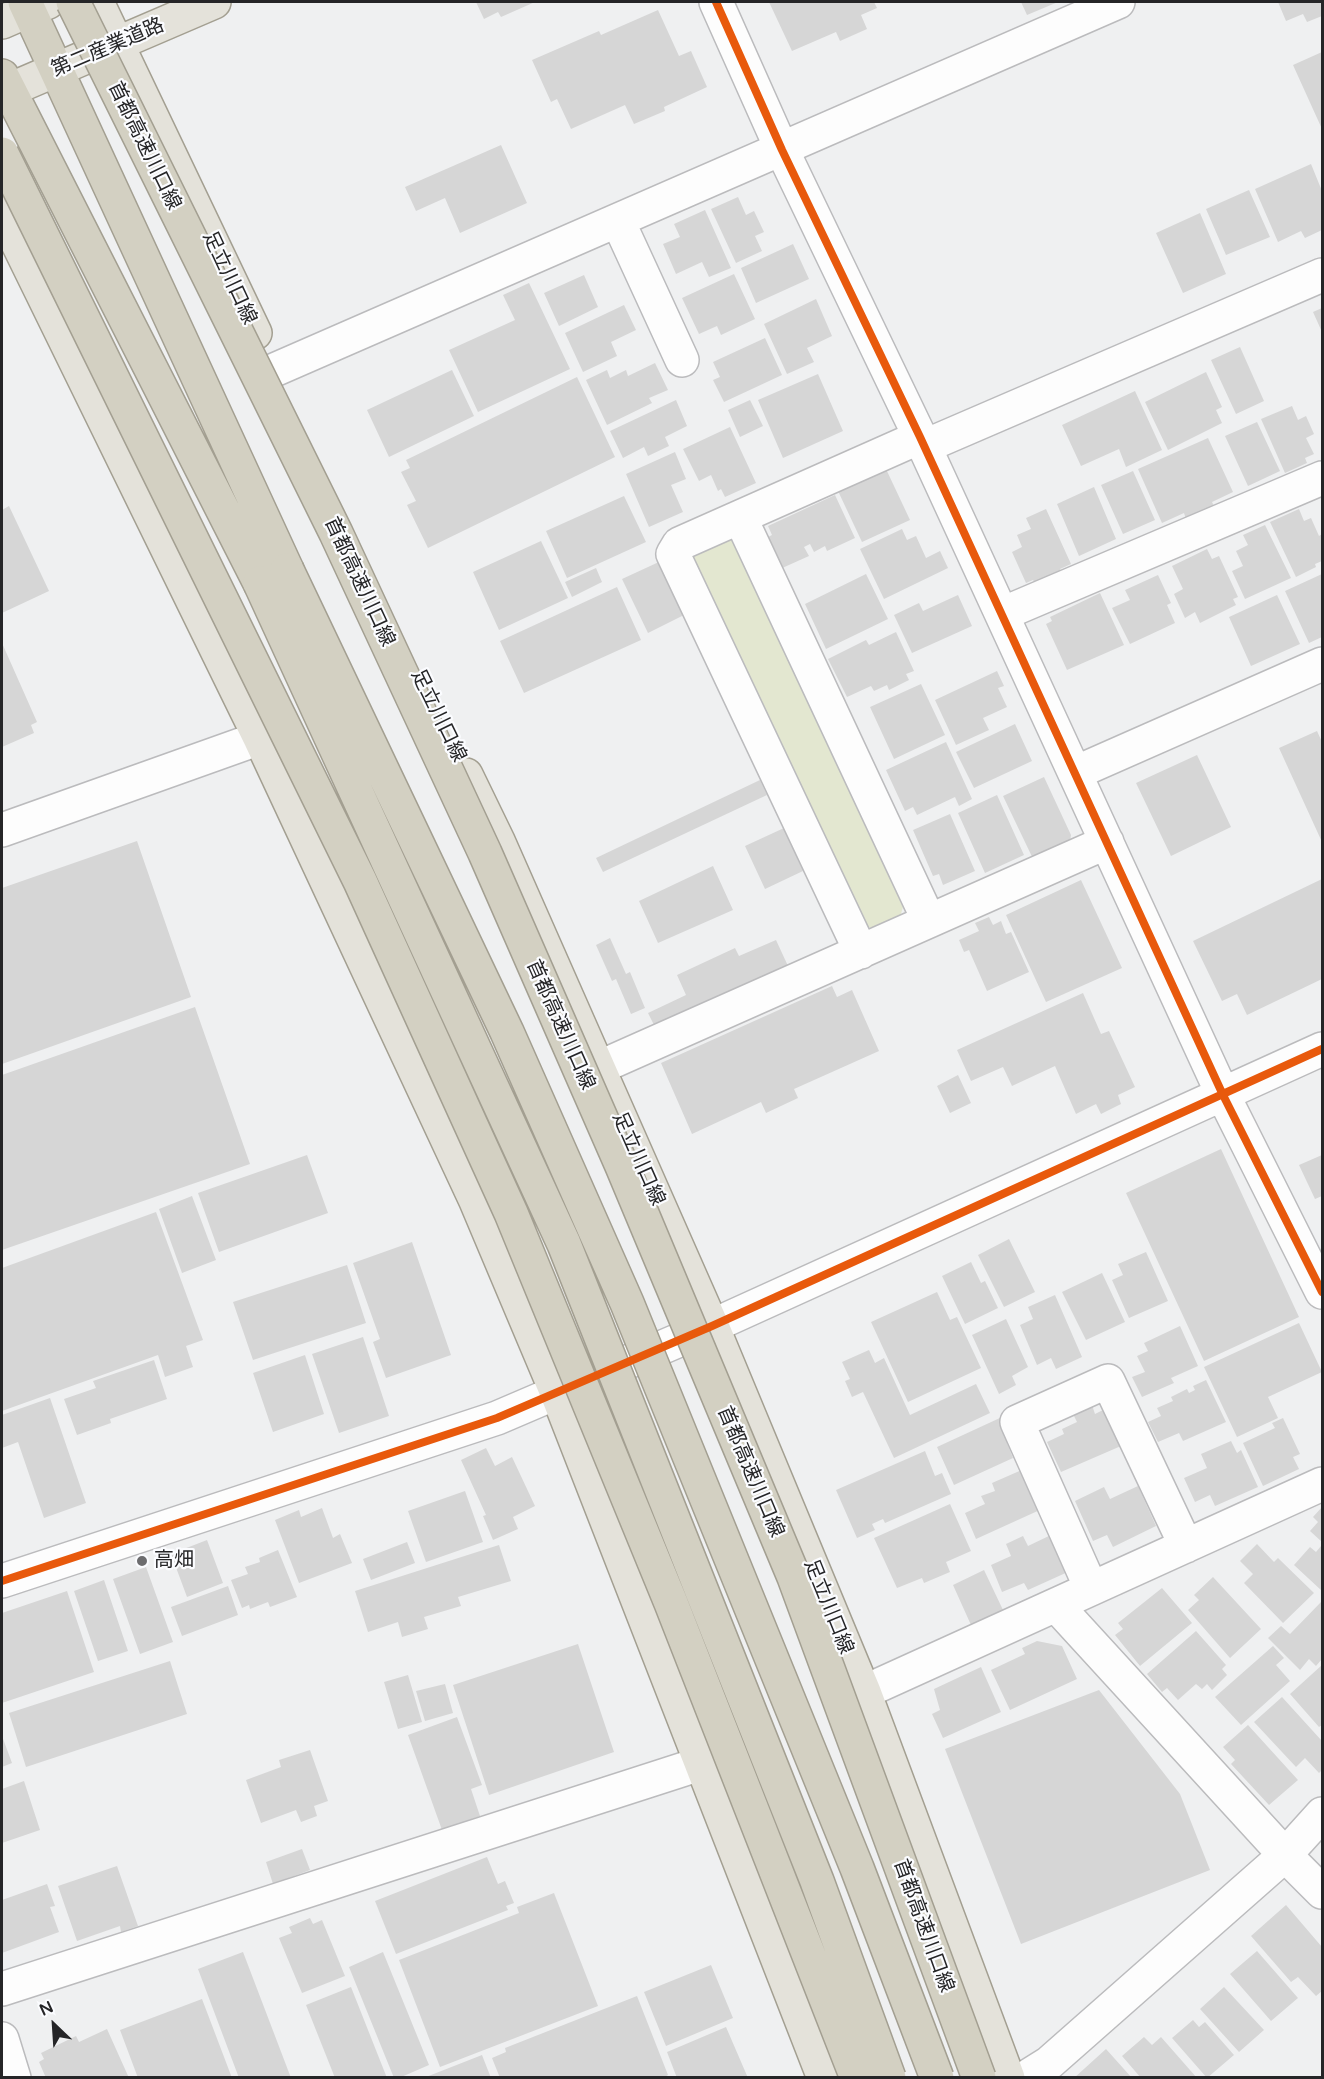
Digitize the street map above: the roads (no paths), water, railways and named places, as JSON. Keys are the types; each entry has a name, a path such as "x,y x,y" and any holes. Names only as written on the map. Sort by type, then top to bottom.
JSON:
{"highway":[{"name":"首都高速川口線","path":"73,2 336,533 484,853 622,1166 794,1577 979,2078"},
{"path":"26,9 58,70 273,577 564,1244 817,1881 889,2078"},
{"path":"4,86 273,577 507,1032 627,1303 857,1869 937,2078"},
{"path":"2,154 360,880 511,1213 670,1603 857,2078"}],"main road":[{"name":"足立川口線","path":"97,2 498,841 712,1326 864,1692 1008,2078"},
{"name":"第二産業道路","path":"4,86 58,70 214,2"},
{"path":"2,212 260,738 476,1201 557,1393 824,2078"}],"street":[{"path":"716,2 782,150 922,442 1223,1095 1323,1292"},
{"path":"272,371 1118,2"},
{"path":"618,221 682,360"},
{"path":"861,952 673,554 679,544 1323,275"},
{"path":"1002,614 1323,478"},
{"path":"740,517 929,921"},
{"path":"1075,773 1323,664"},
{"path":"2,830 260,738"},
{"path":"598,1068 1107,842"},
{"path":"2,1581 496,1418 712,1326 1323,1049"},
{"path":"1091,1588 1017,1422 1108,1381 1186,1546"},
{"path":"864,1692 1323,1484"},
{"path":"1056,1605 1285,1855 1323,1892"},
{"path":"2,1989 703,1763"},
{"path":"1025,2078 1049,2063 1285,1855 1323,1814"},
{"path":"2,2039 14,2078"}],"place":[{"name":"高畑","path":"142,1561"}]}
